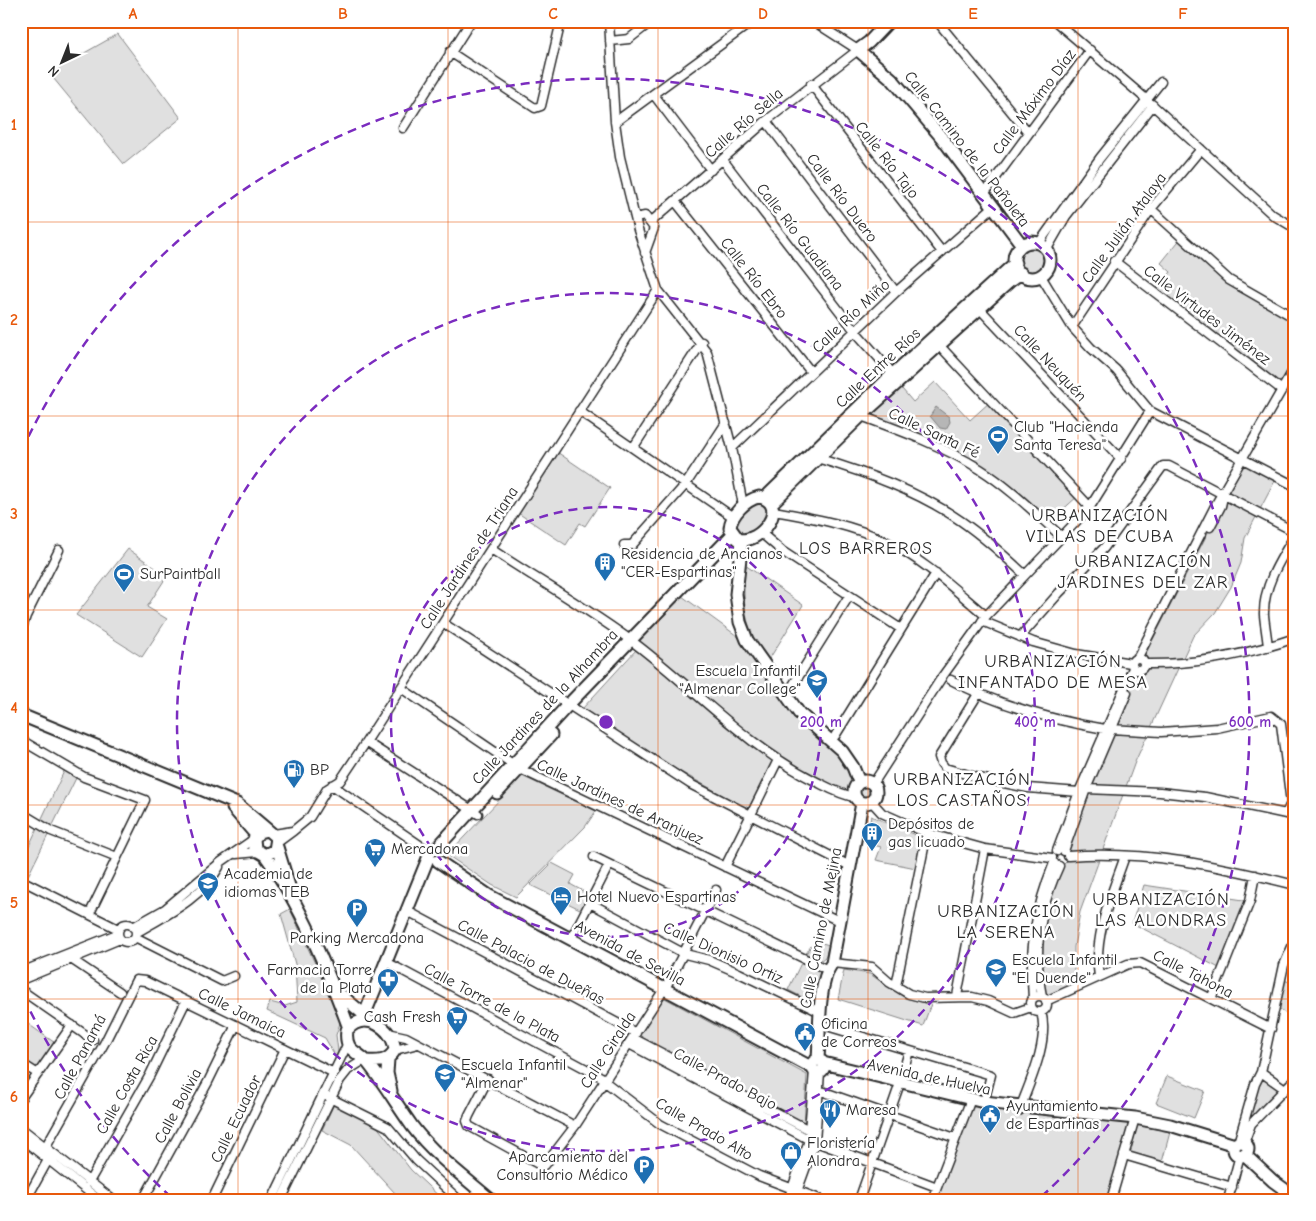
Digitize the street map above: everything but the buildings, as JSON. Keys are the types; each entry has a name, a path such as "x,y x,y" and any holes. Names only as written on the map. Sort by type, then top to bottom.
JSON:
{"street":[{"path":"403,128 471,21"},
{"path":"450,52 535,108 541,106 561,21"},
{"path":"609,21 615,122 620,157 635,218 658,290 666,303 702,342 707,352 726,423 744,506"},
{"path":"610,41 629,38 652,21"},
{"path":"615,122 753,21"},
{"name":"Calle Camino de la Pañoleta","path":"813,21 858,50 892,79 942,138 1022,245"},
{"path":"858,50 890,21"},
{"path":"937,21 1028,132"},
{"path":"1055,21 1146,98 1273,215 1295,228"},
{"name":"Calle Río Sella","path":"652,221 766,121 811,84 858,50"},
{"name":"Calle Máximo Díaz","path":"984,194 1090,50"},
{"path":"1043,246 1095,164 1146,98 1161,82"},
{"name":"Calle Río Tajo","path":"811,84 942,252"},
{"path":"654,95 711,170"},
{"path":"1043,246 1153,105"},
{"name":"Calle Río Duero","path":"766,121 896,292"},
{"name":"Calle Julián Atalaya","path":"1072,326 1114,261 1151,210 1201,149"},
{"name":"Calle Río Guadiana","path":"722,160 855,331 893,374"},
{"name":"Calle Río Ebro","path":"675,201 811,372"},
{"name":"Calle Río Miño","path":"732,448 896,292 993,207"},
{"path":"1151,210 1228,280 1295,318"},
{"path":"635,218 645,216 652,221 654,228 645,253"},
{"path":"1022,245 1043,246 1050,264 1041,276 1034,278 1018,268 1016,253 1022,245"},
{"name":"Calle Virtudes Jiménez","path":"1114,261 1282,390"},
{"name":"Calle Entre Ríos","path":"770,504 861,416 979,308 1018,268"},
{"name":"Calle Entre Ríos","path":"770,504 893,374 1018,268"},
{"path":"1041,276 1072,326 1091,348 1116,370 1150,411 1295,486"},
{"name":"Calle Jardines de Triana","path":"274,838 293,831 310,818 332,785 340,781 658,290"},
{"name":"Calle Neuquén","path":"979,308 1121,459"},
{"path":"633,448 702,342"},
{"path":"939,345 1090,506"},
{"path":"866,782 859,762 848,748 803,709 763,654 746,619 740,538 730,528 733,517 744,506 753,498 885,541 936,573 984,618 1020,637 1076,654 1142,668 1142,660 1221,506 1223,495 1295,367"},
{"path":"579,411 733,517"},
{"path":"863,801 854,789 866,782 984,618 1090,506 1150,411"},
{"name":"Calle Santa Fé","path":"861,416 949,452 980,470 1007,489 1062,537"},
{"path":"624,545 632,545 686,484 726,423"},
{"path":"817,458 870,475 934,505 960,520 990,543 1025,575"},
{"path":"1020,637 1104,548 1123,524 1159,469 1169,466 1295,534 1274,573 1268,589 1264,614 1268,647"},
{"path":"740,538 760,532 770,521 770,504"},
{"path":"760,532 782,551 902,629"},
{"path":"740,538 736,594 740,622 748,640 799,713 842,751 853,767 877,793 863,801"},
{"name":"Calle Jardines de la Alhambra","path":"366,1019 371,997 436,855 633,642 682,592 740,538"},
{"path":"491,549 633,642 678,678 726,722 778,760 837,791 863,801 882,813 927,833 985,849 1059,857 1124,856 1194,863 1295,885"},
{"path":"21,630 59,550"},
{"path":"835,736 936,573"},
{"path":"790,690 849,596"},
{"path":"443,623 682,779 750,816 850,866"},
{"path":"1031,1007 1035,1012 1041,1012 1046,1009 1038,968 1039,931 1047,897 1082,790 1134,667 1134,658 1142,660 1207,660 1268,647 1295,638"},
{"path":"951,680 978,694 1019,710 1061,722 1108,729 1161,732 1217,728 1271,716 1276,718 1281,724 1291,803 1286,814 1205,797 1160,792 1028,788 979,778 945,768 939,757 978,694"},
{"name":"Calle Jardines de Aranjuez","path":"401,688 517,766 839,921"},
{"path":"21,715 237,804 274,838 296,907"},
{"path":"21,740 84,777 145,800 90,913"},
{"path":"366,742 474,812"},
{"path":"725,866 778,760"},
{"path":"332,785 436,855"},
{"path":"224,800 255,837 254,844 262,853 296,907 335,990 348,1028 348,1043 334,1073 328,1096 284,1199"},
{"name":"Calle Camino de Mejina","path":"794,1200 795,1190 812,1140 820,1018 863,801"},
{"path":"21,813 51,831 117,857"},
{"path":"896,986 927,833"},
{"path":"21,880 90,913 128,942 135,932 168,914 201,890 212,878 221,862 236,854 255,837 274,838"},
{"path":"236,854 272,853 274,838"},
{"path":"957,996 985,849"},
{"name":"Calle Jardines de la Alhambra","path":"366,1019 392,965 436,855"},
{"name":"Avenida de Sevilla","path":"436,855 491,890 574,933 666,986"},
{"name":"Avenida de Sevilla","path":"436,855 488,895 818,1066"},
{"path":"1099,977 1098,954 1101,932 1124,856"},
{"path":"594,857 705,912 830,966 872,968 909,994 925,998 957,996 988,1001 1014,1013 1031,1007"},
{"path":"1031,1007 1033,998 1031,957 1034,928 1041,896 1059,857"},
{"path":"574,933 609,865"},
{"path":"1211,999 1250,901 1255,875"},
{"name":"Calle Giralda","path":"488,1079 469,1116 467,1121 469,1126 540,1165 549,1161 575,1126 666,986 685,954 716,890"},
{"name":"Calle Dionisio Ortiz","path":"590,903 685,954 709,960 732,970 820,1018 909,1051 991,1075 984,1102"},
{"name":"Calle Palacio de Dueñas","path":"413,914 632,1038"},
{"path":"21,972 67,956 119,934 126,924 135,932 222,981 234,976"},
{"path":"1228,1200 1254,1084 1261,1072 1284,965 1295,940"},
{"path":"21,980 67,956"},
{"path":"67,956 120,992"},
{"name":"Calle Tahona","path":"1044,998 1128,964 1140,963 1271,1029"},
{"name":"Calle Torre de la Plata","path":"392,965 604,1080"},
{"name":"Calle Jamaica","path":"136,980 145,981 334,1073"},
{"name":"Calle Panamá","path":"46,1146 105,1042 136,980"},
{"path":"21,990 93,1040"},
{"path":"335,990 366,1019 388,1032 406,1037 575,1126"},
{"path":"353,1006 363,1004 371,997"},
{"path":"1033,998 1044,998"},
{"name":"Calle Costa Rica","path":"89,1182 150,1075 186,1001"},
{"path":"1020,1109 1036,1066 1042,1039 1044,1021 1041,1012"},
{"path":"348,1028 366,1019"},
{"path":"21,1098 72,1025"},
{"name":"Calle Bolivia","path":"143,1200 208,1082 236,1025"},
{"path":"388,1032 392,1038 387,1073 391,1095"},
{"name":"Calle Prado Bajo","path":"632,1038 809,1130"},
{"name":"Calle Prado Bajo","path":"632,1038 812,1140 937,1186"},
{"path":"348,1043 354,1053 365,1060 413,1127 456,1170 491,1200"},
{"path":"272,1200 328,1096 345,1072 365,1060 380,1062 391,1055 418,1044"},
{"name":"Calle Ecuador","path":"212,1200 285,1049"},
{"path":"858,1200 890,1114 909,1051"},
{"path":"21,1063 38,1074"},
{"name":"Avenida de Huelva","path":"818,1066 970,1102 1170,1125 1240,1149 1295,1189"},
{"path":"1261,1072 1285,1089"},
{"path":"1240,1149 1251,1124 1295,1078"},
{"name":"Calle Prado Alto","path":"604,1080 660,1124 759,1176 822,1200"},
{"path":"816,1089 955,1138"},
{"name":"Calle Camino de Mejina","path":"812,1140 809,1130 816,1089"},
{"path":"328,1096 388,1127 416,1160 459,1200"},
{"path":"932,1200 970,1102"},
{"name":"Avenida de Huelva","path":"970,1102 984,1102 1020,1109"},
{"path":"1111,1200 1134,1121"},
{"path":"21,1128 113,1200"},
{"path":"21,1138 94,1198"},
{"name":"Avenida de Huelva","path":"1240,1149 1273,1181 1295,1197"},
{"path":"1124,1154 1232,1187"},
{"path":"26,1200 48,1160"},
{"name":"Calle Camino de Mejina","path":"788,1200 795,1190"}],"shaded area":[{"path":"118,34 181,118 124,164 49,73"},
{"path":"1182,237 1229,280 1295,318 1295,367 1282,390 1154,292 1171,272 1161,263"},
{"path":"1032,245 1042,249 1046,259 1042,269 1032,273 1022,269 1018,259 1022,249"},
{"name":"Club \"Hacienda Santa Teresa\"","path":"935,382 970,420 991,401 1079,495 1047,524 980,470 861,416 897,383 913,402"},
{"path":"936,407 949,417 950,422 946,429 940,428 930,416"},
{"path":"554,450 610,488 585,526 580,523 566,545 515,511"},
{"path":"1242,459 1277,477 1245,538 1241,563 1231,587 1215,613 1193,636 1135,762 1080,912 1074,947 1074,988 1046,1001 1040,985 1039,931 1062,866 1067,861 1065,852 1111,729 1137,670 1144,666 1143,659 1221,507 1223,495"},
{"path":"759,497 773,516 742,540 731,523"},
{"name":"SurPaintball","path":"128,549 167,576 147,607 167,619 142,657 76,615"},
{"path":"745,565 803,605 768,661 754,638 746,616 744,592"},
{"path":"682,596 740,638 747,640 799,713 842,751 856,785 855,797 778,760 636,644"},
{"path":"636,650 659,666 725,726 774,761 748,809 670,766 582,709"},
{"path":"66,767 78,774 25,882 21,880 21,863"},
{"path":"522,776 596,811 585,827 516,897 492,885 447,855"},
{"path":"861,783 869,783 874,788 872,799 861,801 856,796 856,788"},
{"path":"871,816 922,838 916,868 876,860 881,847 866,843"},
{"path":"552,863 575,875 570,884 590,895 582,910 530,885"},
{"path":"1144,885 1250,901 1223,970 1132,923"},
{"path":"290,909 341,1020 336,1035 338,1051 336,1057 325,1038 267,1011 270,1002 285,1006 297,1002 295,964 281,914"},
{"path":"819,942 829,945 825,957 820,961 805,955 811,946 817,947"},
{"path":"802,961 820,971 816,1004 788,990"},
{"path":"844,970 870,974 905,998 931,1004 923,1026 838,999"},
{"path":"1281,979 1295,984 1295,1021 1276,1006"},
{"path":"663,997 807,1075 804,1124 637,1037"},
{"path":"21,1019 58,1045 38,1074 21,1063"},
{"path":"1261,1072 1285,1089 1251,1124 1244,1143 1250,1100"},
{"path":"1167,1076 1205,1091 1194,1118 1156,1103"},
{"path":"334,1104 376,1125 411,1170 443,1200 392,1200 395,1193 351,1145 322,1130"},
{"path":"968,1105 1133,1124 1170,1132 1161,1166 1124,1155 1111,1200 932,1200"}],"place":[{"name":"Club \"Hacienda Santa Teresa\"","path":"998,455"},
{"name":"Residencia de Ancianos \"CER-Espartinas\"","path":"605,582"},
{"name":"SurPaintball","path":"124,593"},
{"name":"Escuela Infantil \"Almenar College\"","path":"817,699"},
{"name":"BP","path":"294,789"},
{"name":"Depósitos de gas licuado","path":"872,852"},
{"name":"Mercadona","path":"375,868"},
{"name":"Academia de idiomas TEB","path":"208,902"},
{"name":"Hotel Nuevo Espartinas","path":"561,916"},
{"name":"Parking Mercadona","path":"357,928"},
{"name":"Escuela Infantil \"El Duende\"","path":"996,988"},
{"name":"Farmacia Torre de la Plata","path":"388,998"},
{"name":"Cash Fresh","path":"457,1036"},
{"name":"Oficina de Correos","path":"805,1052"},
{"name":"Escuela Infantil \"Almenar\"","path":"445,1093"},
{"name":"Maresa","path":"830,1129"},
{"name":"Ayuntamiento de Espartinas","path":"990,1134"},
{"name":"Floristería Alondra","path":"791,1171"},
{"name":"Aparcamiento del Consultorio Médico","path":"644,1185"}],"district":[{"name":"URBANIZACIÓN VILLAS DE CUBA","path":"1100,525"},
{"name":"LOS BARREROS","path":"866,548"},
{"name":"URBANIZACIÓN JARDINES DEL ZAR","path":"1143,571"},
{"name":"URBANIZACIÓN INFANTADO DE MESA","path":"1053,671"},
{"name":"URBANIZACIÓN LOS CASTAÑOS","path":"962,790"},
{"name":"URBANIZACIÓN LAS ALONDRAS","path":"1161,910"},
{"name":"URBANIZACIÓN LA SERENA","path":"1006,921"}]}
